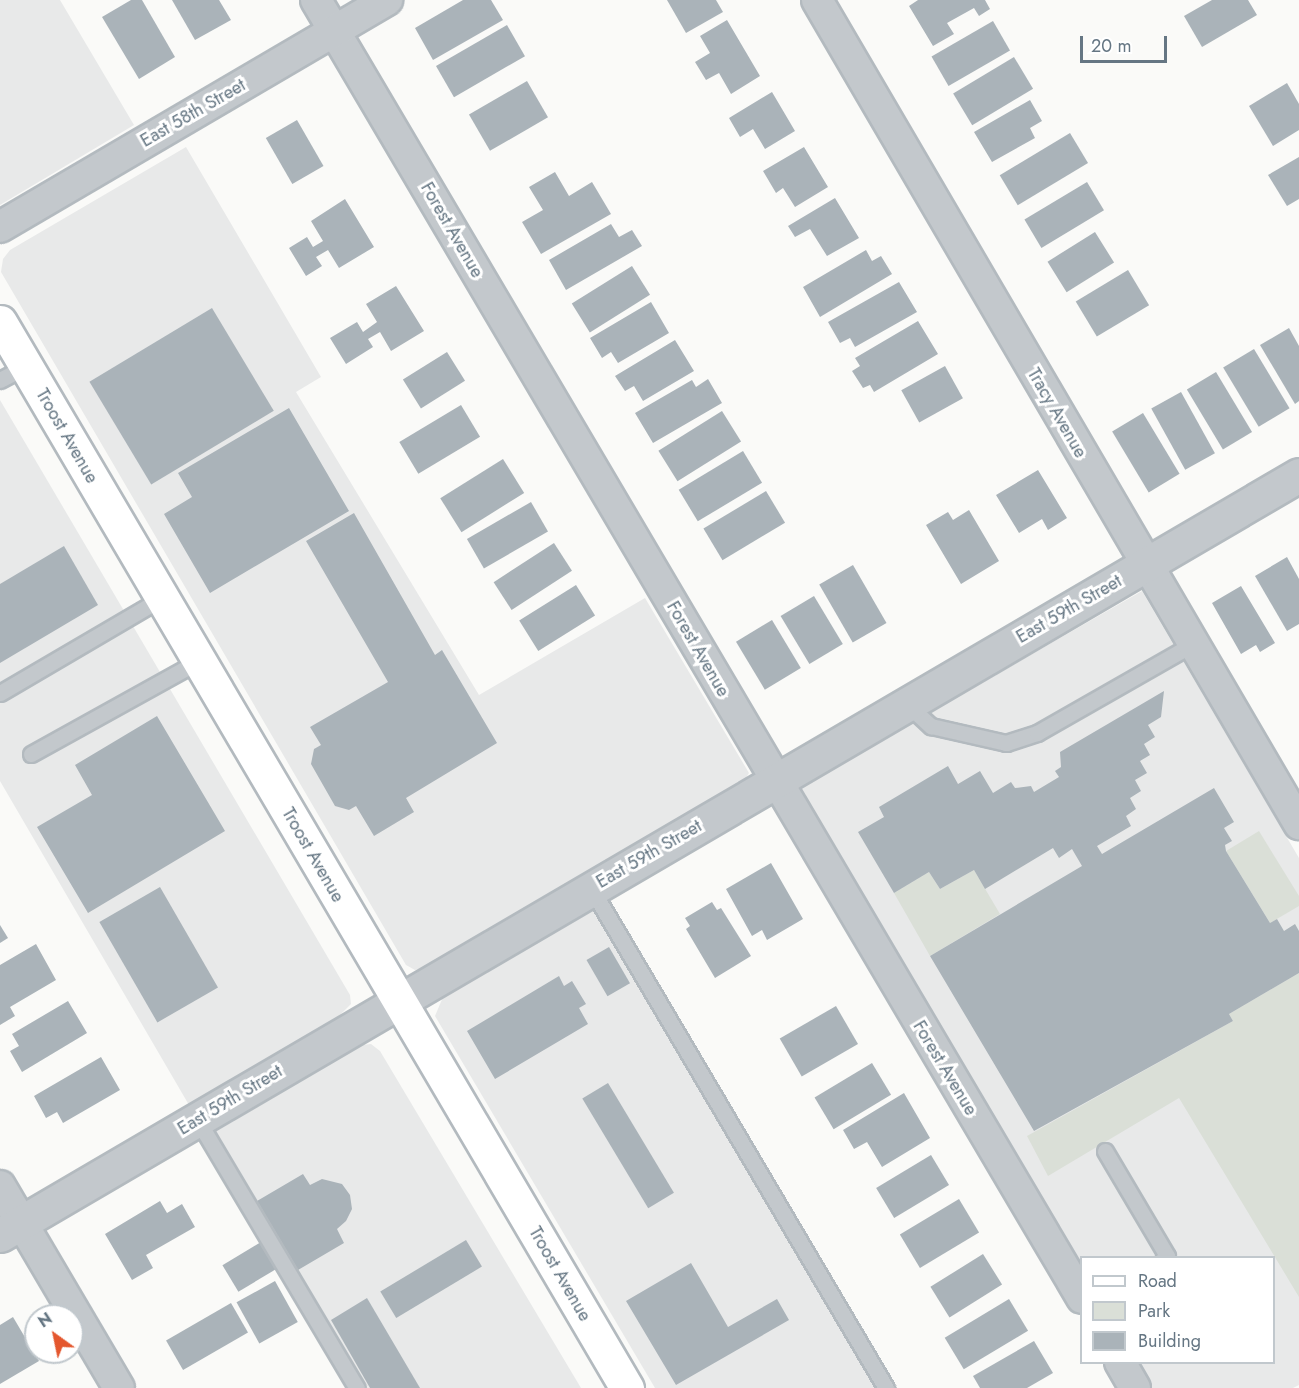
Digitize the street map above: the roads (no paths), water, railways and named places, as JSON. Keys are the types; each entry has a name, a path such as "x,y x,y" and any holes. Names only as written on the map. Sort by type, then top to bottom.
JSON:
{"main road":[{"name":"Troost Avenue","path":"0,322 13,373 162,598 627,1388"}],"street":[{"name":"Forest Avenue","path":"316,0 1080,1295"},
{"name":"East 58th Street","path":"0,227 387,0"},
{"name":"Tracy Avenue","path":"817,0 1299,824"},
{"name":"East 59th Street","path":"11,1228 1299,475"},
{"path":"0,1186 11,1228 119,1388"},
{"path":"1121,1364 1135,1388"}],"lane":[{"path":"0,693 162,598"},
{"path":"907,704 932,726 1006,743 1048,728 1193,644"},
{"path":"31,754 199,661"},
{"path":"591,888 886,1388"},
{"path":"197,1119 357,1388"},
{"path":"1105,1151 1165,1256"}]}
